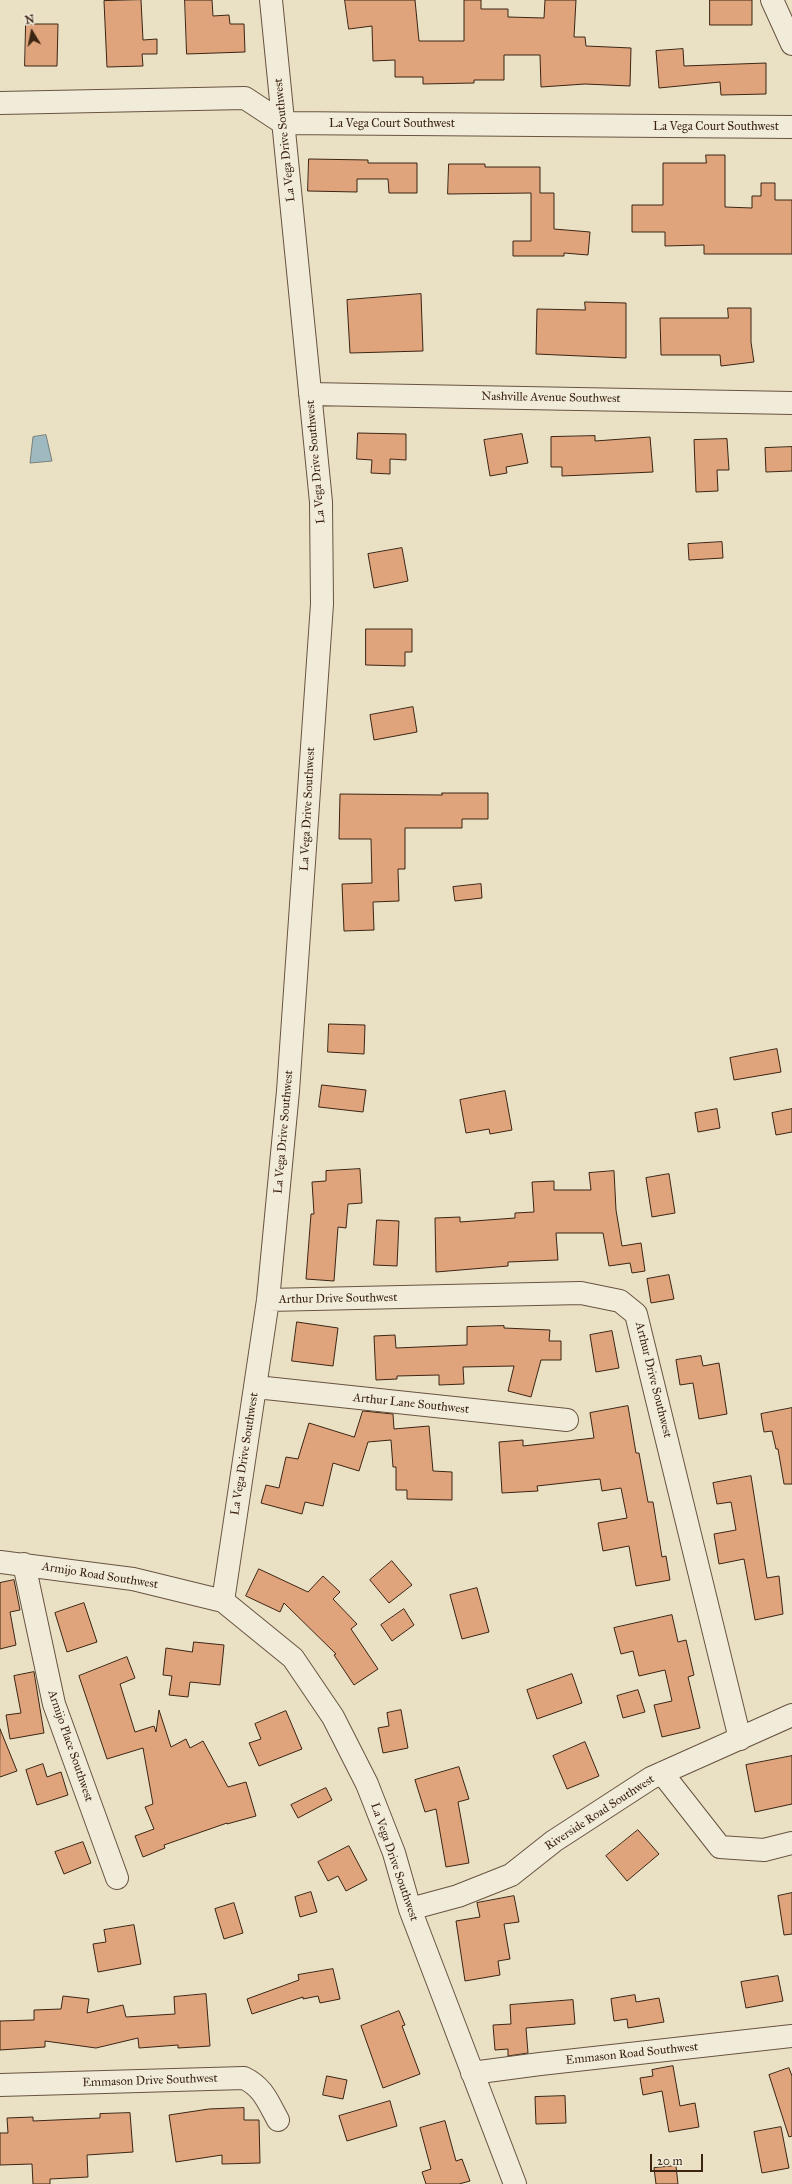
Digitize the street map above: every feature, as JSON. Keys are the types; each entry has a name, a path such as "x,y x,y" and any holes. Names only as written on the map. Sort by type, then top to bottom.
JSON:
{"street":[{"name":"La Vega Drive Southwest","path":"271,0 321,502 322,604 288,1091 268,1300 223,1601 293,1658 333,1717 367,1784 394,1853 410,1909 515,2184"},
{"path":"772,0 792,44"},
{"path":"0,103 245,98 283,123"},
{"name":"La Vega Court Southwest","path":"283,123 792,127"},
{"name":"Nashville Avenue Southwest","path":"310,394 792,403"},
{"name":"Arthur Drive Southwest","path":"268,1300 581,1293 620,1301 636,1314 740,1739"},
{"name":"Arthur Lane Southwest","path":"256,1387 567,1420"},
{"name":"Armijo Road Southwest","path":"0,1562 24,1564 133,1580 223,1601"},
{"name":"Armijo Place Southwest","path":"24,1564 54,1704 117,1878"},
{"name":"Riverside Road Southwest","path":"410,1909 458,1896 511,1875 554,1841 651,1778 792,1715"},
{"path":"662,1773 720,1847 764,1850 792,1843"},
{"name":"Emmason Road Southwest","path":"472,2073 792,2036"},
{"name":"Emmason Drive Southwest","path":"0,2085 244,2078 254,2083 262,2090 278,2120"}],"water":[{"path":"46,435 52,461 30,463 33,437"}],"building":[{"path":"141,0 143,40 157,39 157,54 142,54 143,66 107,67 104,1"},
{"path":"185,0 212,0 213,16 229,15 230,24 244,24 245,52 187,54"},
{"path":"345,0 415,0 419,41 464,41 464,0 481,0 481,9 508,9 508,17 544,18 545,0 576,0 574,37 585,37 586,46 631,48 630,86 585,84 541,87 540,55 504,55 504,80 474,80 474,83 423,84 423,77 395,77 395,60 373,61 372,26 349,29"},
{"path":"710,0 752,0 752,25 710,25"},
{"path":"26,24 58,24 57,66 25,66"},
{"path":"683,49 684,66 766,63 766,94 721,95 720,82 659,88 656,51"},
{"path":"706,155 725,155 725,207 752,208 752,196 761,196 761,183 775,183 775,200 792,200 792,254 704,254 704,245 665,246 665,232 632,232 632,205 663,205 663,163 706,163"},
{"path":"309,159 368,160 368,163 417,163 417,193 389,193 388,179 357,179 357,192 308,191"},
{"path":"449,164 485,164 485,167 540,167 540,193 554,193 554,229 590,232 588,255 564,253 564,256 513,256 513,241 531,241 531,193 448,194"},
{"path":"421,294 423,351 350,353 347,300"},
{"path":"585,302 626,303 626,358 536,354 537,309 585,310"},
{"path":"728,308 751,308 751,342 754,362 721,366 720,355 661,355 660,318 728,318"},
{"path":"358,433 406,434 406,460 390,459 390,474 371,473 372,460 357,459"},
{"path":"522,434 528,463 506,467 507,473 490,476 484,440"},
{"path":"595,436 595,441 650,437 653,472 562,476 562,467 551,467 551,437"},
{"path":"727,439 729,470 717,470 718,491 696,492 694,440"},
{"path":"792,447 792,471 766,472 765,448"},
{"path":"722,542 723,558 689,560 688,544"},
{"path":"402,548 408,581 374,588 368,554"},
{"path":"366,629 412,629 412,652 405,652 405,666 366,665"},
{"path":"413,707 417,732 374,740 370,715"},
{"path":"442,793 488,793 488,819 462,819 462,828 405,828 405,869 398,869 399,901 373,902 374,930 344,931 342,884 372,883 371,839 339,839 340,794 442,795"},
{"path":"481,884 482,898 455,901 453,887"},
{"path":"329,1024 365,1025 364,1054 328,1052"},
{"path":"777,1049 781,1072 734,1080 730,1058"},
{"path":"322,1085 366,1090 363,1112 319,1107"},
{"path":"505,1091 512,1130 490,1134 489,1129 466,1133 460,1100"},
{"path":"717,1109 720,1128 698,1132 695,1113"},
{"path":"792,1109 792,1132 776,1135 772,1113"},
{"path":"360,1169 362,1203 348,1204 346,1228 338,1227 334,1281 306,1279 311,1214 314,1214 312,1182 326,1181 326,1171"},
{"path":"614,1171 616,1210 622,1246 641,1243 645,1271 632,1273 630,1263 609,1266 603,1233 556,1233 558,1260 508,1262 508,1266 436,1272 435,1218 460,1217 460,1222 515,1218 515,1213 534,1212 532,1182 554,1181 554,1190 591,1190 589,1173"},
{"path":"669,1174 675,1213 652,1217 646,1178"},
{"path":"377,1220 399,1221 397,1266 374,1265"},
{"path":"669,1275 674,1299 651,1303 647,1279"},
{"path":"297,1322 338,1328 333,1366 292,1361"},
{"path":"504,1326 504,1328 550,1330 549,1341 561,1341 561,1360 541,1360 531,1397 508,1391 514,1366 463,1367 464,1384 439,1385 439,1375 397,1376 397,1379 376,1380 374,1336 395,1335 396,1348 467,1345 467,1327"},
{"path":"612,1331 619,1368 596,1372 590,1335"},
{"path":"701,1356 703,1366 719,1363 727,1414 699,1419 693,1383 680,1385 676,1360"},
{"path":"628,1406 636,1453 639,1453 648,1502 653,1502 662,1557 666,1556 670,1580 636,1586 629,1546 603,1551 598,1523 627,1518 621,1488 602,1491 600,1479 537,1486 538,1491 502,1493 499,1442 523,1440 523,1446 594,1438 590,1413"},
{"path":"792,1408 792,1484 784,1484 778,1449 776,1449 772,1431 764,1432 761,1414"},
{"path":"363,1411 393,1414 394,1429 429,1426 433,1471 452,1472 452,1500 407,1499 407,1490 396,1490 396,1467 393,1467 391,1440 368,1442 359,1471 333,1463 323,1506 305,1502 302,1514 261,1503 266,1485 279,1488 286,1457 298,1459 309,1423 354,1437"},
{"path":"751,1476 767,1578 779,1576 783,1614 755,1620 744,1559 719,1564 714,1534 736,1530 731,1502 717,1504 713,1483"},
{"path":"392,1561 412,1585 389,1603 370,1580"},
{"path":"259,1569 308,1592 323,1576 340,1592 333,1599 357,1624 351,1629 378,1669 354,1685 334,1655 336,1654 284,1603 280,1612 246,1596"},
{"path":"14,1580 20,1610 10,1612 16,1645 0,1649 0,1583"},
{"path":"477,1588 489,1632 462,1639 450,1595"},
{"path":"84,1603 97,1642 67,1652 55,1613"},
{"path":"404,1609 414,1625 392,1641 381,1625"},
{"path":"672,1615 678,1642 686,1640 694,1675 688,1677 700,1728 662,1737 654,1705 672,1701 665,1670 639,1676 633,1651 621,1654 614,1628"},
{"path":"194,1642 224,1645 220,1685 190,1682 188,1697 169,1695 172,1676 163,1675 166,1648 192,1652"},
{"path":"127,1657 135,1678 120,1684 135,1732 154,1726 156,1732 159,1710 171,1747 186,1739 190,1748 203,1741 228,1787 246,1782 256,1816 227,1823 164,1845 165,1848 143,1857 135,1836 154,1829 145,1807 153,1804 143,1748 107,1759 79,1676"},
{"path":"34,1672 44,1733 10,1739 6,1715 21,1713 14,1676"},
{"path":"572,1674 582,1703 537,1719 527,1690"},
{"path":"638,1690 645,1712 623,1718 617,1696"},
{"path":"401,1710 408,1748 383,1753 378,1728 389,1726 387,1713"},
{"path":"286,1711 302,1749 259,1766 249,1743 261,1739 255,1724"},
{"path":"0,1729 17,1771 0,1777"},
{"path":"585,1742 599,1776 567,1789 553,1756"},
{"path":"792,1756 792,1804 755,1812 746,1765"},
{"path":"43,1764 47,1777 61,1772 68,1795 37,1805 26,1770"},
{"path":"459,1767 469,1799 458,1802 469,1863 446,1867 436,1809 425,1812 415,1780"},
{"path":"326,1788 332,1800 298,1818 291,1805"},
{"path":"638,1830 659,1854 627,1881 606,1856"},
{"path":"83,1842 91,1863 64,1874 55,1852"},
{"path":"349,1846 367,1880 346,1891 338,1876 328,1881 318,1862"},
{"path":"311,1892 317,1912 300,1917 295,1897"},
{"path":"792,1893 792,1934 784,1935 778,1896"},
{"path":"514,1896 519,1922 504,1924 510,1959 498,1961 500,1975 465,1981 456,1921 480,1917 477,1903"},
{"path":"234,1903 243,1933 224,1939 215,1909"},
{"path":"134,1925 141,1964 98,1972 93,1944 106,1942 104,1930"},
{"path":"333,1969 340,1999 320,2003 318,1996 303,1999 303,1997 252,2014 247,1999 299,1980 298,1975"},
{"path":"778,1976 783,2001 746,2008 741,1982"},
{"path":"206,1994 210,2046 178,2048 178,2045 139,2048 138,2038 96,2048 45,2041 45,2047 0,2050 0,2021 34,2020 34,2010 61,2009 63,1996 89,1999 87,2013 123,2005 126,2017 175,2014 174,1997"},
{"path":"635,1995 636,2002 659,1998 664,2022 628,2028 627,2019 614,2021 611,1999"},
{"path":"573,2000 575,2024 526,2028 528,2053 508,2056 508,2049 495,2050 493,2025 511,2024 510,2005"},
{"path":"399,2011 405,2025 402,2026 420,2074 383,2088 361,2026"},
{"path":"673,2066 680,2106 695,2103 699,2127 669,2132 662,2091 643,2095 640,2078 653,2076 652,2070"},
{"path":"789,2068 792,2076 792,2136 789,2137 769,2075"},
{"path":"327,2076 347,2080 343,2099 323,2095"},
{"path":"565,2096 566,2123 536,2124 535,2097"},
{"path":"390,2101 397,2126 347,2141 339,2116"},
{"path":"244,2108 244,2120 259,2120 260,2163 222,2164 222,2155 176,2162 169,2115 209,2109"},
{"path":"130,2113 133,2152 87,2155 88,2177 50,2179 50,2184 33,2184 32,2164 0,2165 0,2133 8,2133 7,2118 33,2117 33,2121 100,2118 100,2114"},
{"path":"445,2121 456,2161 462,2159 470,2181 459,2184 426,2184 422,2172 431,2169 420,2128"},
{"path":"781,2127 789,2168 762,2173 754,2132"},
{"path":"676,2166 678,2184 656,2184 654,2168"}]}
